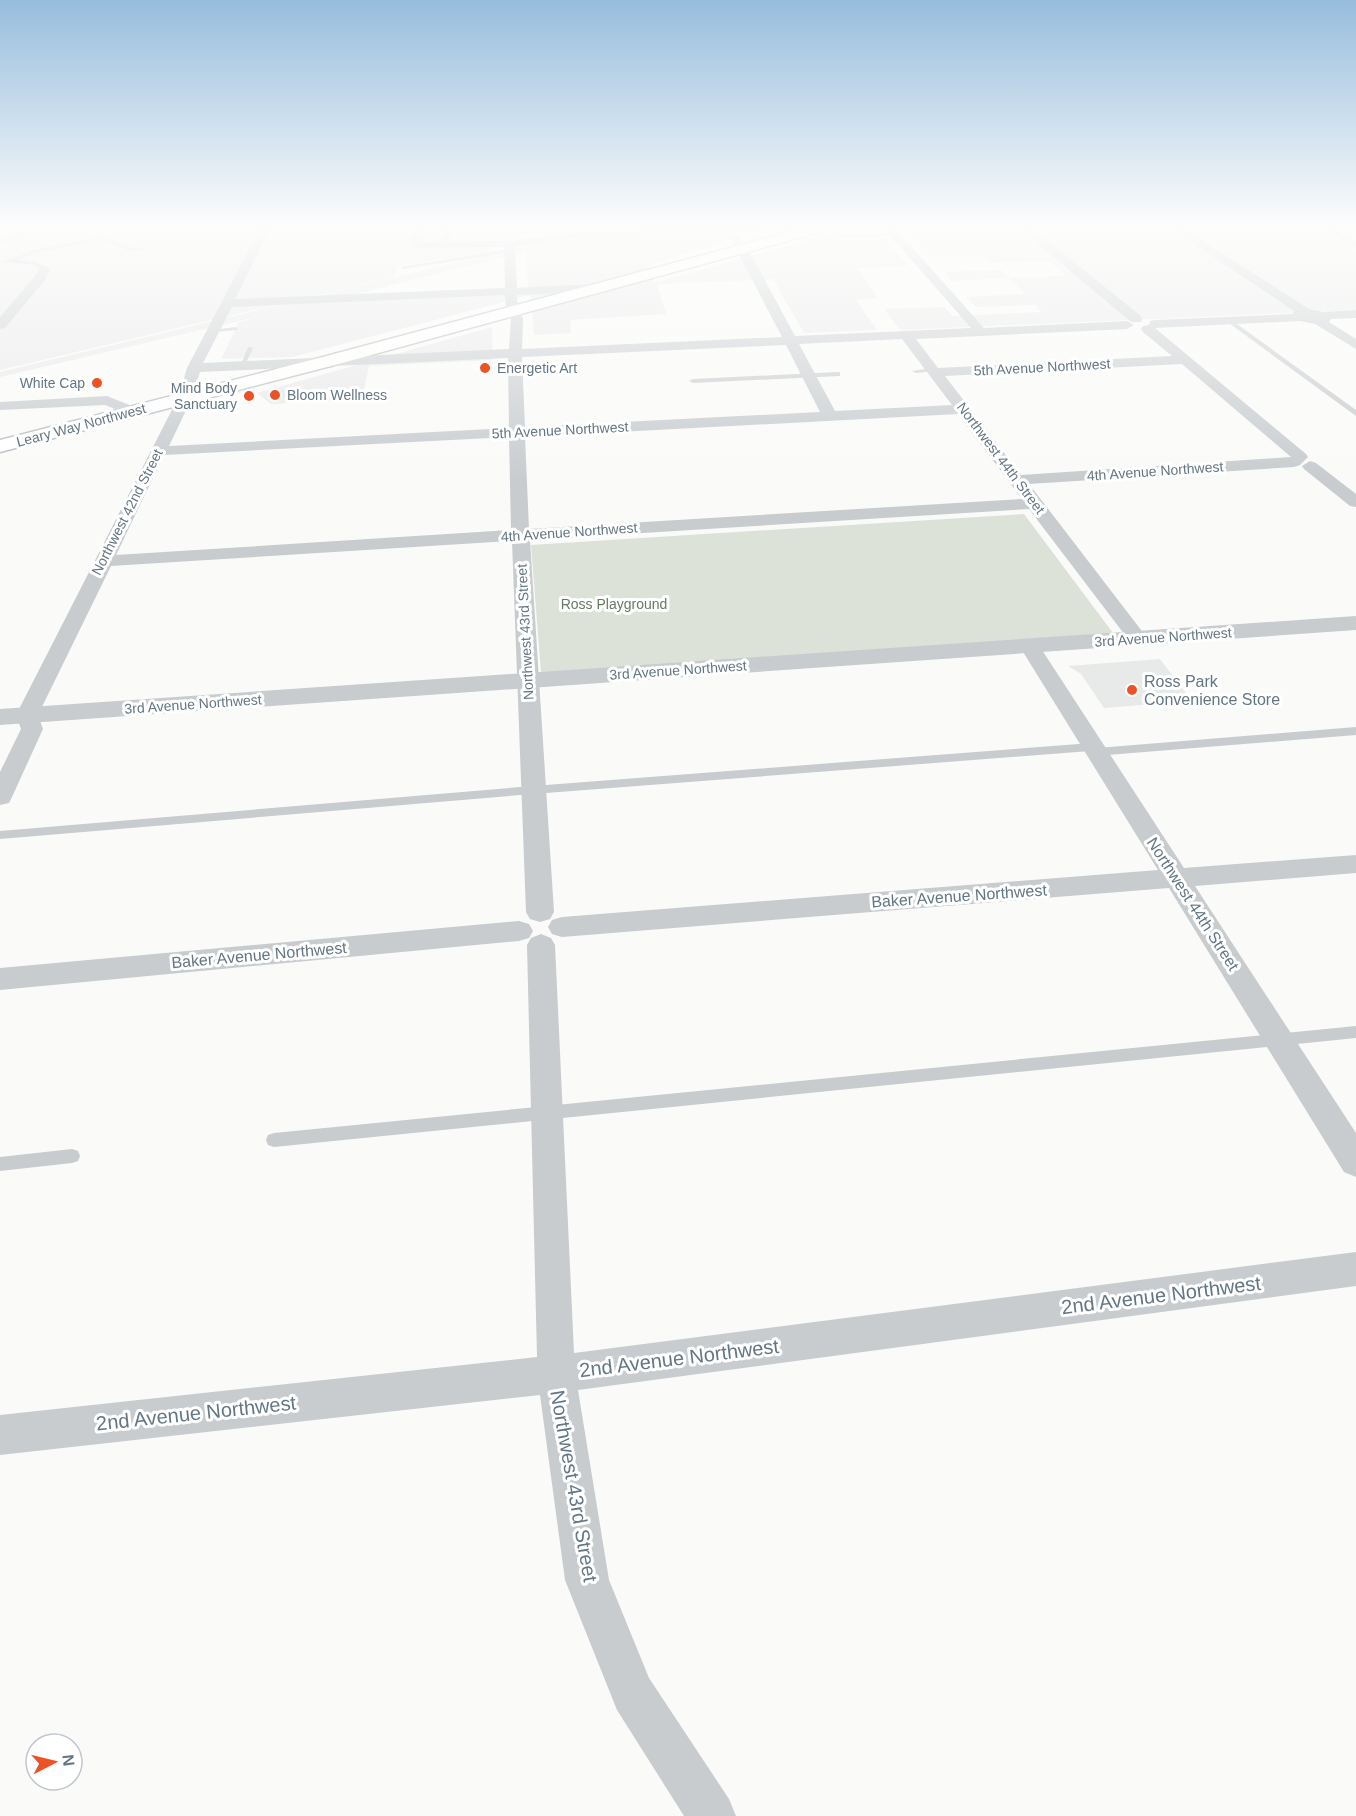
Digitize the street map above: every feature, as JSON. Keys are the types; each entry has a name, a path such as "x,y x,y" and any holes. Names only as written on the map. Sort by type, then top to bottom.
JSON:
{"main road":[{"name":"Leary Way Northwest","path":"0,446 325,362 514,318 531,312"}],"street":[{"name":"Northwest 42nd Street","path":"0,797 32,729 27,715 185,398 194,368 223,312"},
{"name":"Northwest 43rd Street","path":"513,312 520,535 541,929 556,1374 587,1580 633,1694 712,1816"},
{"path":"774,312 830,416"},
{"path":"963,312 981,332"},
{"path":"1120,312 1132,322"},
{"path":"1299,312 1302,314"},
{"path":"194,368 981,332 1132,322 1152,326 1302,314 1321,318 1356,314"},
{"path":"1321,318 1356,345"},
{"path":"1152,326 1185,360 1301,462 1356,502"},
{"name":"Northwest 44th Street","path":"906,335 928,371 963,409 1138,639"},
{"name":"5th Avenue Northwest","path":"928,371 1185,360"},
{"path":"0,406 107,400 132,411"},
{"name":"5th Avenue Northwest","path":"158,451 963,409"},
{"name":"4th Avenue Northwest","path":"1017,480 1301,462"},
{"name":"4th Avenue Northwest","path":"103,561 1035,503"},
{"name":"3rd Avenue Northwest","path":"0,717 1030,647 1356,622"},
{"name":"Northwest 44th Street","path":"1030,647 1356,1162"},
{"name":"Baker Avenue Northwest","path":"0,979 541,929 1356,864"},
{"name":"2nd Avenue Northwest","path":"0,1435 556,1374 1356,1269"}],"lane":[{"path":"1228,320 1356,414"},
{"path":"214,330 236,329"},
{"path":"242,366 250,348"},
{"path":"693,381 837,375"},
{"path":"0,835 533,790 1356,730"},
{"path":"274,1140 1356,1032"},
{"path":"0,1164 72,1156"}],"shaded area":[{"path":"0,312 247,312 0,370"},
{"path":"251,312 466,312 292,357 221,359 239,322 269,314 0,377 0,372"},
{"path":"532,312 665,312 666,314 570,320 571,333 534,335"},
{"path":"792,312 864,312 877,330 804,333"},
{"path":"886,312 949,312 953,316 1041,312 1316,312 900,330"},
{"path":"492,327 493,360 369,366 362,399 271,404 257,393"},
{"name":"Ross Park Convenience Store","path":"1160,659 1192,701 1104,708 1081,674 1068,666"}],"green space":[{"name":"Ross Playground","path":"1024,514 1113,633 541,673 531,545"}],"place":[{"name":"Energetic Art","path":"485,368"},
{"name":"White Cap","path":"97,383"},
{"name":"Bloom Wellness","path":"275,395"},
{"name":"Mind Body Sanctuary","path":"249,396"},
{"name":"Ross Park Convenience Store","path":"1132,690"}]}
